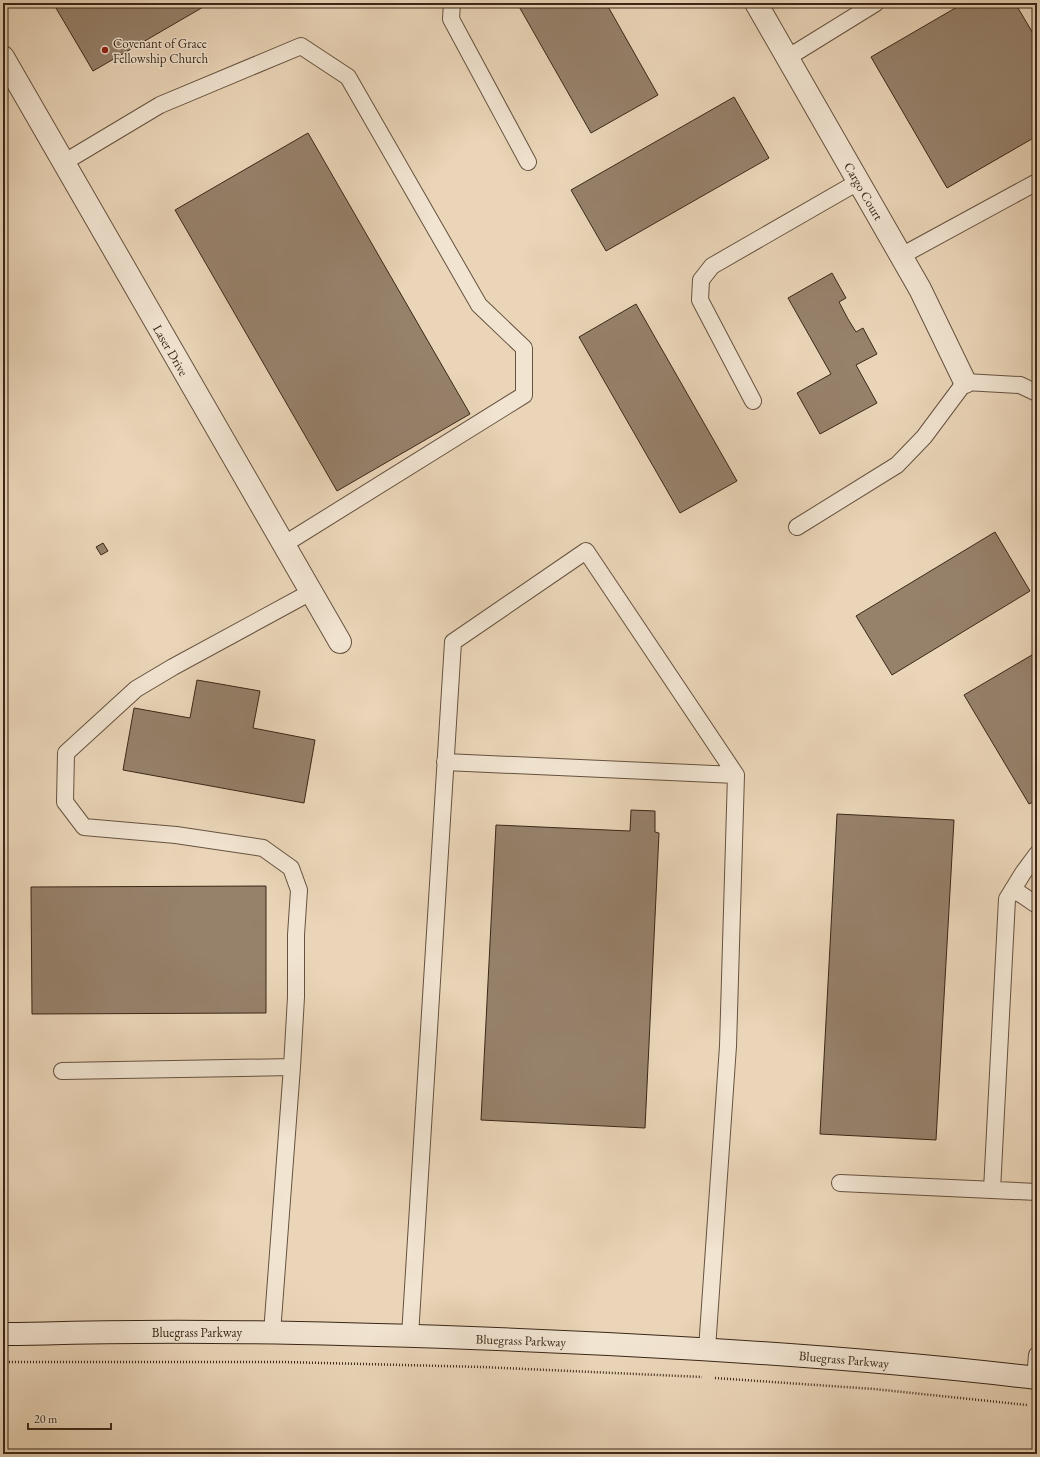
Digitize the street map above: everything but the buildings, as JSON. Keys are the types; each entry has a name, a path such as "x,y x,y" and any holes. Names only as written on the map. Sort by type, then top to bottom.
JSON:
{"street":[{"name":"Cargo Court","path":"756,3 920,289 965,382"},
{"name":"Laser Drive","path":"3,57 340,642"},
{"name":"Bluegrass Parkway","path":"3,1334 211,1332 562,1341 753,1351 948,1367 1036,1378"}],"lane":[{"path":"452,3 451,19 528,162"},
{"path":"787,58 876,3"},
{"path":"63,163 160,105 301,46 348,77 479,305 524,348 524,395 284,545"},
{"path":"753,401 700,300 702,280 712,266 858,182"},
{"path":"901,256 1037,182"},
{"path":"797,527 897,464 924,437 965,382 1020,385 1037,393"},
{"path":"410,1336 453,642 586,551 736,775 728,1046 707,1349"},
{"path":"272,1333 292,1067 296,996 296,935 299,890 291,868 262,848 176,835 84,826 65,802 66,753 136,689 172,667 311,592"},
{"path":"445,762 736,775"},
{"path":"992,1190 1007,899 1037,854"},
{"path":"1013,889 1037,905"},
{"path":"62,1071 292,1067"},
{"path":"840,1183 1037,1192"},
{"path":"1036,1378 1037,1355"}],"path":[{"path":"3,1362 284,1362 490,1367 707,1377 874,1389 1029,1405"}],"place":[{"name":"Covenant of Grace Fellowship Church","path":"105,50"}]}
